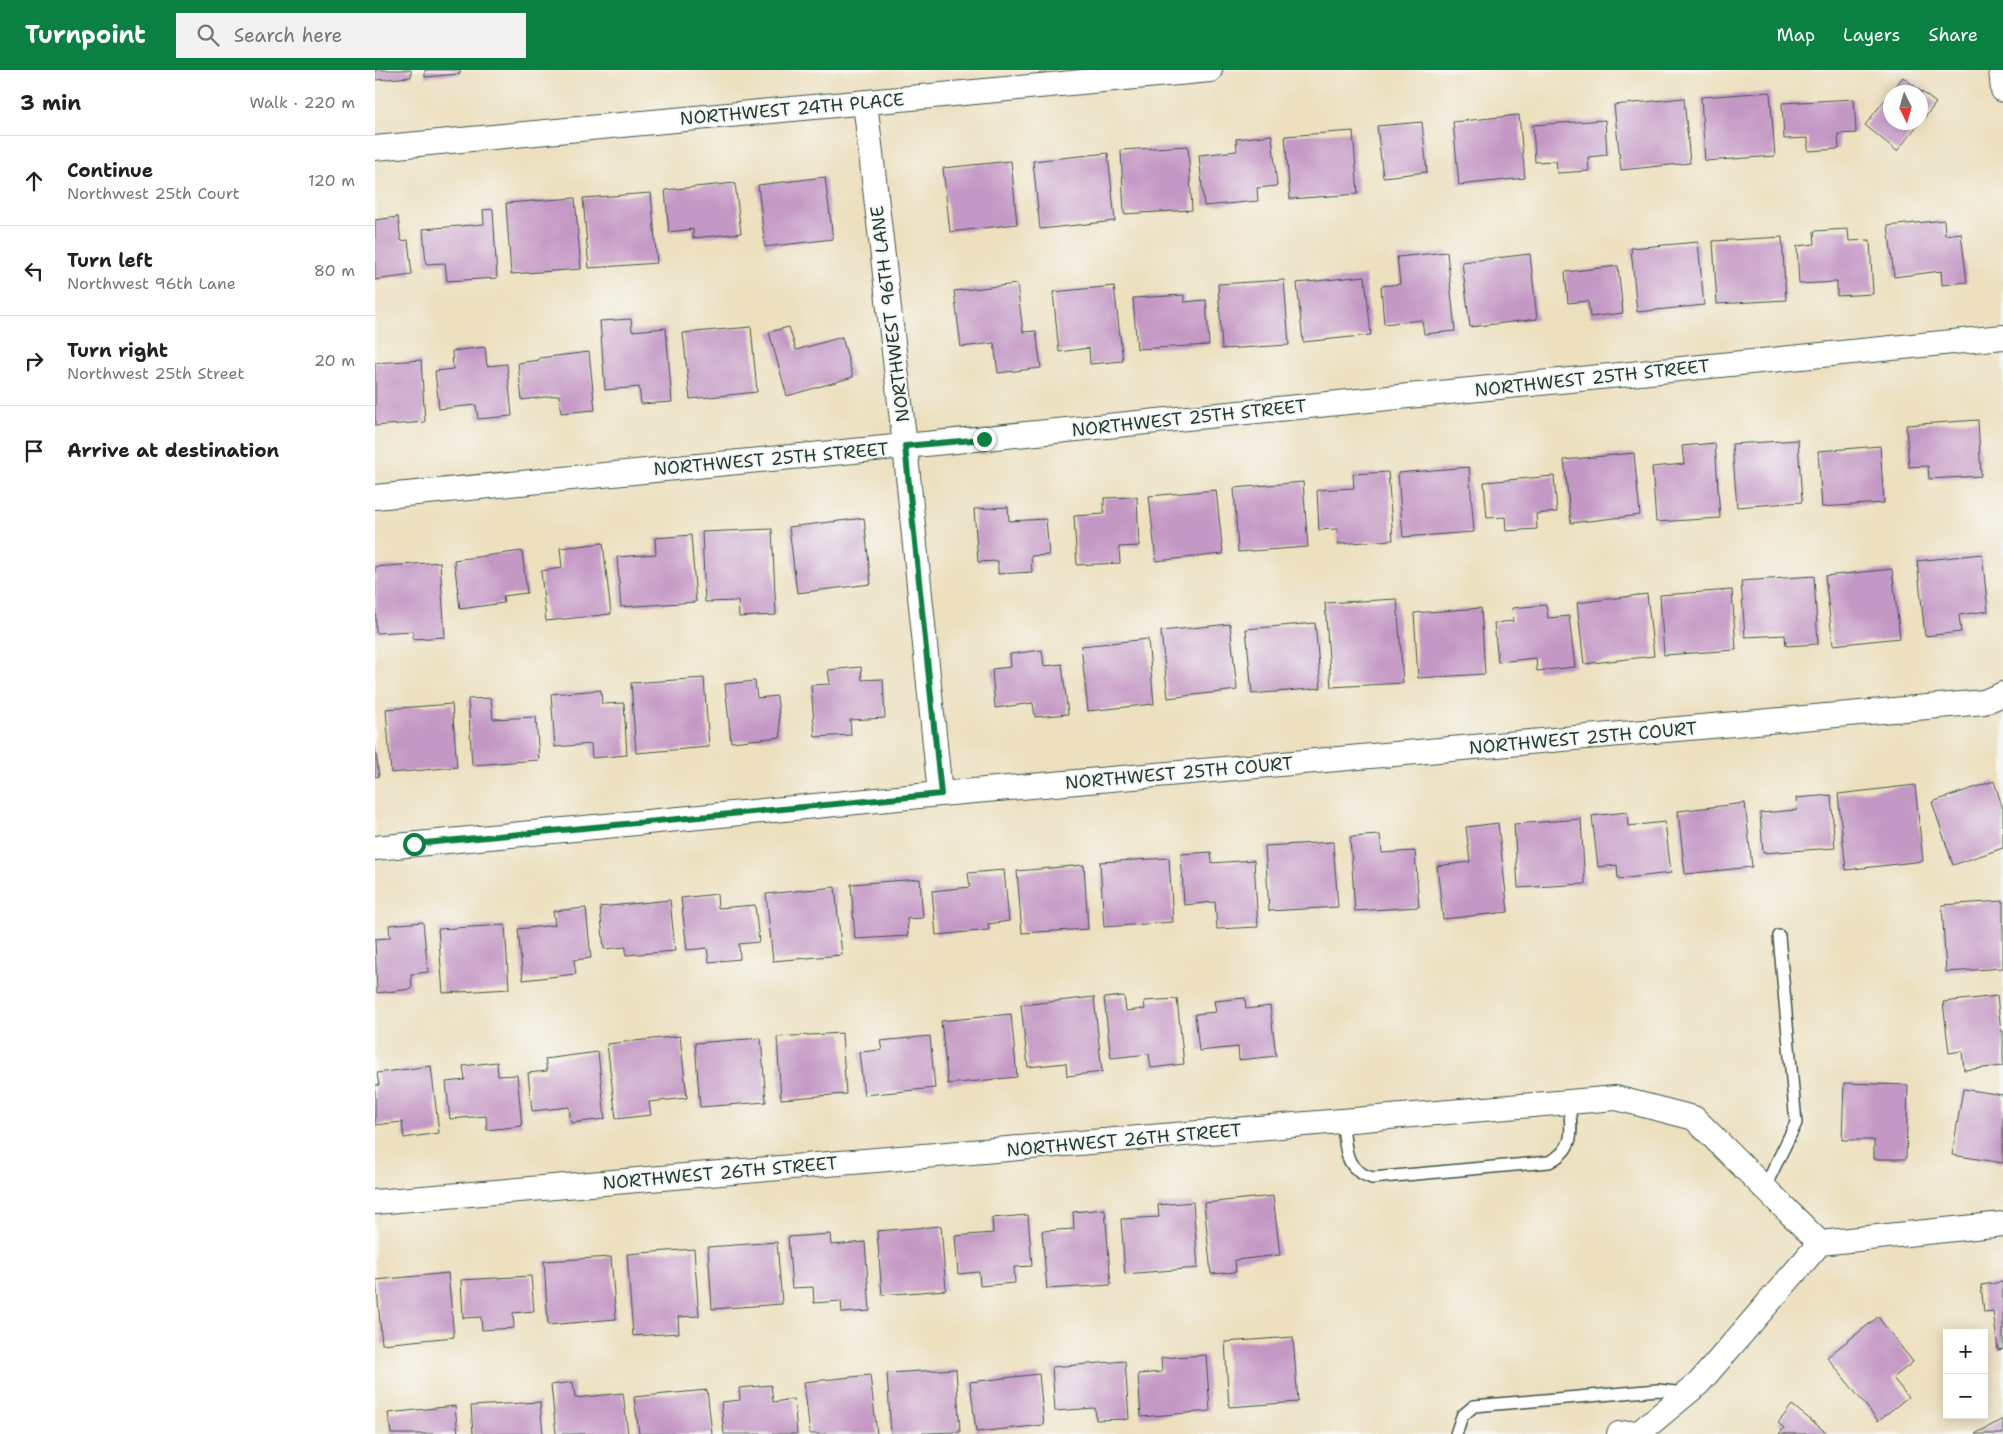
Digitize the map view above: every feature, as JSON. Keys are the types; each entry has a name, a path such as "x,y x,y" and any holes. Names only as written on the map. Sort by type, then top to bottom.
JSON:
{"street":[{"name":"NORTHWEST 24TH PLACE","path":"375,148 1210,70"},
{"path":"2001,70 2003,90"},
{"name":"NORTHWEST 96TH LANE","path":"865,102 905,446 941,794"},
{"name":"NORTHWEST 25TH STREET","path":"375,497 2003,337"},
{"name":"NORTHWEST 25TH COURT","path":"375,848 941,794 1997,701"},
{"name":"NORTHWEST 26TH STREET","path":"375,1202 1616,1098 1694,1118 1819,1243"},
{"path":"1619,1434 1640,1432 1699,1383 1819,1243 2003,1224"}],"lane":[{"path":"1764,1188 1796,1122 1779,936"},
{"path":"1342,1121 1349,1162 1359,1173 1371,1178 1549,1162 1561,1156 1568,1146 1571,1130 1569,1102"},
{"path":"1456,1434 1462,1416 1474,1406 1659,1390 1687,1394"}],"building":[{"path":"375,70 411,70 411,77 375,80"},
{"path":"425,70 460,70 460,74 425,77"},
{"path":"1903,77 1913,85 1897,85"},
{"path":"1770,92 1775,156 1705,161 1701,97"},
{"path":"1928,97 1936,103 1928,113"},
{"path":"1684,98 1690,163 1621,170 1614,105"},
{"path":"1854,99 1856,133 1838,134 1839,149 1808,151 1808,138 1784,139 1782,103"},
{"path":"1883,102 1883,130 1914,130 1897,151 1865,125"},
{"path":"1519,115 1525,178 1459,185 1453,122"},
{"path":"1605,120 1607,155 1588,157 1589,171 1557,173 1556,161 1535,162 1533,125"},
{"path":"1422,122 1427,172 1383,177 1377,126"},
{"path":"1353,131 1358,194 1290,199 1285,136"},
{"path":"1272,135 1277,186 1257,188 1258,201 1204,206 1199,155 1237,151 1236,139"},
{"path":"1188,146 1192,210 1124,214 1121,150"},
{"path":"1108,153 1115,221 1040,229 1033,161"},
{"path":"1011,161 1017,224 950,232 943,168"},
{"path":"825,177 833,239 765,247 758,185"},
{"path":"735,183 741,233 693,238 693,229 669,232 665,190"},
{"path":"651,193 657,263 589,268 583,198"},
{"path":"575,198 581,269 511,274 506,203"},
{"path":"493,209 497,278 447,281 445,263 426,264 423,229 484,224 483,210"},
{"path":"398,217 401,241 408,240 412,275 375,280 375,220"},
{"path":"1944,220 1945,235 1961,233 1967,282 1942,285 1941,271 1894,277 1888,226"},
{"path":"1848,229 1849,241 1870,240 1873,294 1837,296 1837,282 1799,284 1797,246 1815,244 1814,231"},
{"path":"1782,237 1786,300 1717,304 1713,241"},
{"path":"1698,242 1704,305 1637,312 1631,248"},
{"path":"1447,252 1455,331 1424,334 1422,320 1384,324 1381,286 1400,284 1397,257"},
{"path":"1530,254 1537,319 1470,327 1462,262"},
{"path":"1618,266 1623,313 1590,317 1588,301 1568,303 1565,272"},
{"path":"1365,276 1371,335 1303,342 1297,283"},
{"path":"1284,280 1289,345 1222,349 1218,284"},
{"path":"1017,284 1023,332 1036,331 1041,368 998,373 994,343 961,347 954,291"},
{"path":"1114,286 1123,361 1090,364 1089,348 1059,352 1053,292"},
{"path":"1184,295 1184,302 1206,300 1209,345 1137,349 1133,298"},
{"path":"631,319 632,331 666,328 672,402 641,404 639,387 605,390 600,321"},
{"path":"751,327 757,392 690,399 683,333"},
{"path":"789,327 796,350 842,337 853,377 787,396 769,332"},
{"path":"485,347 487,366 507,364 512,416 478,419 476,405 439,409 435,371 453,369 452,351"},
{"path":"589,352 595,410 561,413 559,395 522,400 518,363 539,360 539,358"},
{"path":"421,360 425,422 375,426 375,363"},
{"path":"1978,420 1981,476 1929,479 1928,466 1909,467 1906,425"},
{"path":"1798,440 1802,502 1737,507 1732,444"},
{"path":"1715,443 1720,518 1656,522 1652,467 1684,464 1682,446"},
{"path":"1880,446 1884,503 1822,507 1818,451"},
{"path":"1634,453 1640,515 1571,523 1564,460"},
{"path":"1469,467 1474,532 1403,537 1398,473"},
{"path":"1388,472 1393,540 1338,544 1337,529 1319,530 1317,490 1354,488 1353,474"},
{"path":"1554,476 1557,512 1536,514 1537,529 1506,531 1505,517 1487,518 1484,482"},
{"path":"1303,482 1308,547 1238,552 1234,488"},
{"path":"1216,490 1223,554 1156,561 1149,496"},
{"path":"1137,497 1139,546 1119,547 1120,563 1077,565 1074,516 1104,514 1104,498"},
{"path":"1008,507 1009,521 1046,519 1049,555 1031,556 1032,572 998,574 998,561 978,562 974,509"},
{"path":"864,518 871,584 797,593 789,527"},
{"path":"772,529 776,615 739,617 738,601 705,602 702,532"},
{"path":"691,535 696,602 621,607 617,557 656,554 655,538"},
{"path":"603,543 611,614 546,621 541,571 562,568 560,548"},
{"path":"522,551 527,593 503,596 504,603 460,609 454,560"},
{"path":"1982,554 1988,611 1959,615 1961,632 1925,636 1917,561"},
{"path":"440,562 445,637 413,639 413,631 376,633 375,567"},
{"path":"1892,569 1900,638 1833,645 1825,576"},
{"path":"1814,576 1818,644 1786,646 1785,635 1745,637 1741,581"},
{"path":"1732,590 1736,650 1664,655 1660,595"},
{"path":"1647,594 1654,656 1584,664 1577,603"},
{"path":"1397,599 1403,683 1331,687 1325,603"},
{"path":"1546,605 1548,618 1569,616 1575,667 1537,671 1536,658 1498,662 1494,623 1513,621 1512,608"},
{"path":"1481,608 1485,674 1418,678 1414,613"},
{"path":"1315,623 1321,688 1252,694 1246,629"},
{"path":"1230,624 1237,690 1168,698 1161,631"},
{"path":"1148,639 1154,704 1088,711 1081,646"},
{"path":"1042,650 1044,666 1062,664 1068,714 1035,717 1033,703 995,708 992,669 1011,667 1010,654"},
{"path":"861,667 862,680 883,679 885,718 850,720 851,735 815,737 811,685 830,684 828,670"},
{"path":"704,678 709,747 636,753 631,683"},
{"path":"755,681 757,698 777,696 781,737 731,742 725,684"},
{"path":"601,690 602,704 624,703 627,755 592,758 591,744 555,747 551,694"},
{"path":"491,698 493,719 536,717 539,760 472,765 468,699"},
{"path":"452,704 457,767 391,773 386,709"},
{"path":"375,746 379,776 375,777"},
{"path":"1994,781 2003,809 2003,848 1953,865 1932,802"},
{"path":"1915,785 1923,861 1846,870 1838,794"},
{"path":"1831,795 1835,848 1763,853 1760,813 1797,810 1796,798"},
{"path":"1745,803 1752,867 1685,874 1678,811"},
{"path":"1627,812 1628,826 1665,822 1671,873 1618,879 1617,865 1598,867 1592,816"},
{"path":"1581,819 1585,884 1518,888 1514,824"},
{"path":"1498,823 1508,912 1443,919 1437,866 1470,862 1466,827"},
{"path":"1380,835 1382,853 1415,851 1419,907 1355,911 1350,837"},
{"path":"1333,842 1338,907 1269,911 1265,846"},
{"path":"1211,852 1212,863 1254,860 1258,927 1217,929 1215,902 1184,905 1181,854"},
{"path":"1169,858 1173,922 1104,927 1100,862"},
{"path":"1084,865 1088,929 1022,933 1017,871"},
{"path":"1004,870 1009,921 988,924 989,930 936,935 932,891 970,887 968,873"},
{"path":"920,879 923,918 907,919 908,936 855,939 851,884"},
{"path":"835,887 842,955 773,961 766,894"},
{"path":"717,894 718,908 755,905 759,942 739,944 740,959 709,962 707,948 687,950 681,898"},
{"path":"670,900 675,951 626,955 626,947 604,949 600,907"},
{"path":"2003,901 2003,968 1946,972 1942,905"},
{"path":"586,908 591,958 574,960 576,974 523,980 518,929 555,925 553,911"},
{"path":"423,922 428,972 411,974 412,989 377,993 375,939 390,938 389,925"},
{"path":"505,925 509,989 443,993 438,929"},
{"path":"1124,996 1126,1011 1145,1009 1144,1001 1177,999 1184,1064 1151,1068 1149,1054 1111,1058 1104,998"},
{"path":"1997,996 2001,1031 2003,1031 2003,1066 1964,1070 1962,1051 1949,1053 1943,1002"},
{"path":"1094,997 1102,1072 1067,1076 1066,1063 1028,1067 1021,1005"},
{"path":"1245,998 1246,1009 1270,1006 1276,1056 1239,1060 1238,1047 1199,1051 1195,1014 1216,1012 1214,1001"},
{"path":"1011,1014 1017,1077 948,1084 941,1021"},
{"path":"842,1033 846,1094 781,1099 777,1037"},
{"path":"680,1036 687,1098 649,1102 651,1115 616,1119 607,1044"},
{"path":"930,1036 935,1088 864,1095 859,1052 882,1050 880,1041"},
{"path":"761,1038 766,1102 700,1107 695,1043"},
{"path":"598,1052 605,1119 571,1123 569,1107 532,1111 528,1073 547,1071 545,1059"},
{"path":"497,1062 498,1076 517,1075 522,1126 487,1130 486,1116 450,1119 446,1082 465,1080 463,1066"},
{"path":"431,1066 439,1133 404,1138 402,1122 375,1125 375,1085 379,1085 377,1073"},
{"path":"1844,1083 1908,1085 1906,1159 1874,1159 1874,1140 1842,1140"},
{"path":"1963,1089 2003,1095 2003,1163 1952,1155"},
{"path":"1273,1196 1280,1255 1235,1260 1236,1272 1211,1274 1204,1203"},
{"path":"1193,1202 1198,1268 1125,1274 1121,1219 1159,1217 1158,1205"},
{"path":"1105,1209 1111,1285 1047,1289 1042,1231 1074,1229 1073,1212"},
{"path":"1028,1215 1032,1266 1014,1267 1015,1283 980,1286 979,1272 958,1274 955,1236 993,1233 992,1218"},
{"path":"941,1226 946,1290 882,1295 877,1231"},
{"path":"830,1234 831,1245 865,1242 870,1311 842,1313 841,1301 814,1303 813,1287 792,1288 788,1237"},
{"path":"777,1242 782,1304 712,1309 708,1247"},
{"path":"694,1249 699,1316 678,1317 679,1333 633,1336 627,1254"},
{"path":"611,1257 616,1319 548,1325 544,1261"},
{"path":"448,1273 454,1337 382,1344 376,1280"},
{"path":"531,1276 534,1311 513,1313 514,1328 482,1330 481,1317 463,1318 461,1280"},
{"path":"2003,1282 2003,1349 1998,1350 1993,1311 1984,1312 1981,1285"},
{"path":"1878,1317 1913,1362 1893,1378 1908,1397 1878,1421 1827,1357"},
{"path":"1293,1337 1298,1402 1229,1407 1225,1342"},
{"path":"1206,1355 1210,1411 1141,1417 1138,1374 1162,1372 1161,1358"},
{"path":"1125,1361 1129,1419 1096,1420 1095,1408 1055,1411 1052,1367"},
{"path":"956,1369 960,1432 891,1434 887,1373"},
{"path":"1039,1374 1044,1425 976,1432 970,1382"},
{"path":"870,1375 877,1434 810,1434 804,1382"},
{"path":"573,1382 575,1398 623,1393 628,1434 556,1434 551,1385"},
{"path":"771,1385 773,1402 794,1399 797,1434 724,1434 721,1402 740,1400 739,1388"},
{"path":"707,1390 712,1434 639,1434 634,1397"},
{"path":"540,1402 543,1434 473,1434 471,1406"},
{"path":"1792,1405 1828,1434 1779,1434 1784,1428 1778,1423"},
{"path":"455,1406 458,1434 391,1434 388,1413"},
{"path":"2003,1419 2003,1434 1975,1434"}],"route":[{"path":"414,844 941,794 905,446 984,439"}]}
